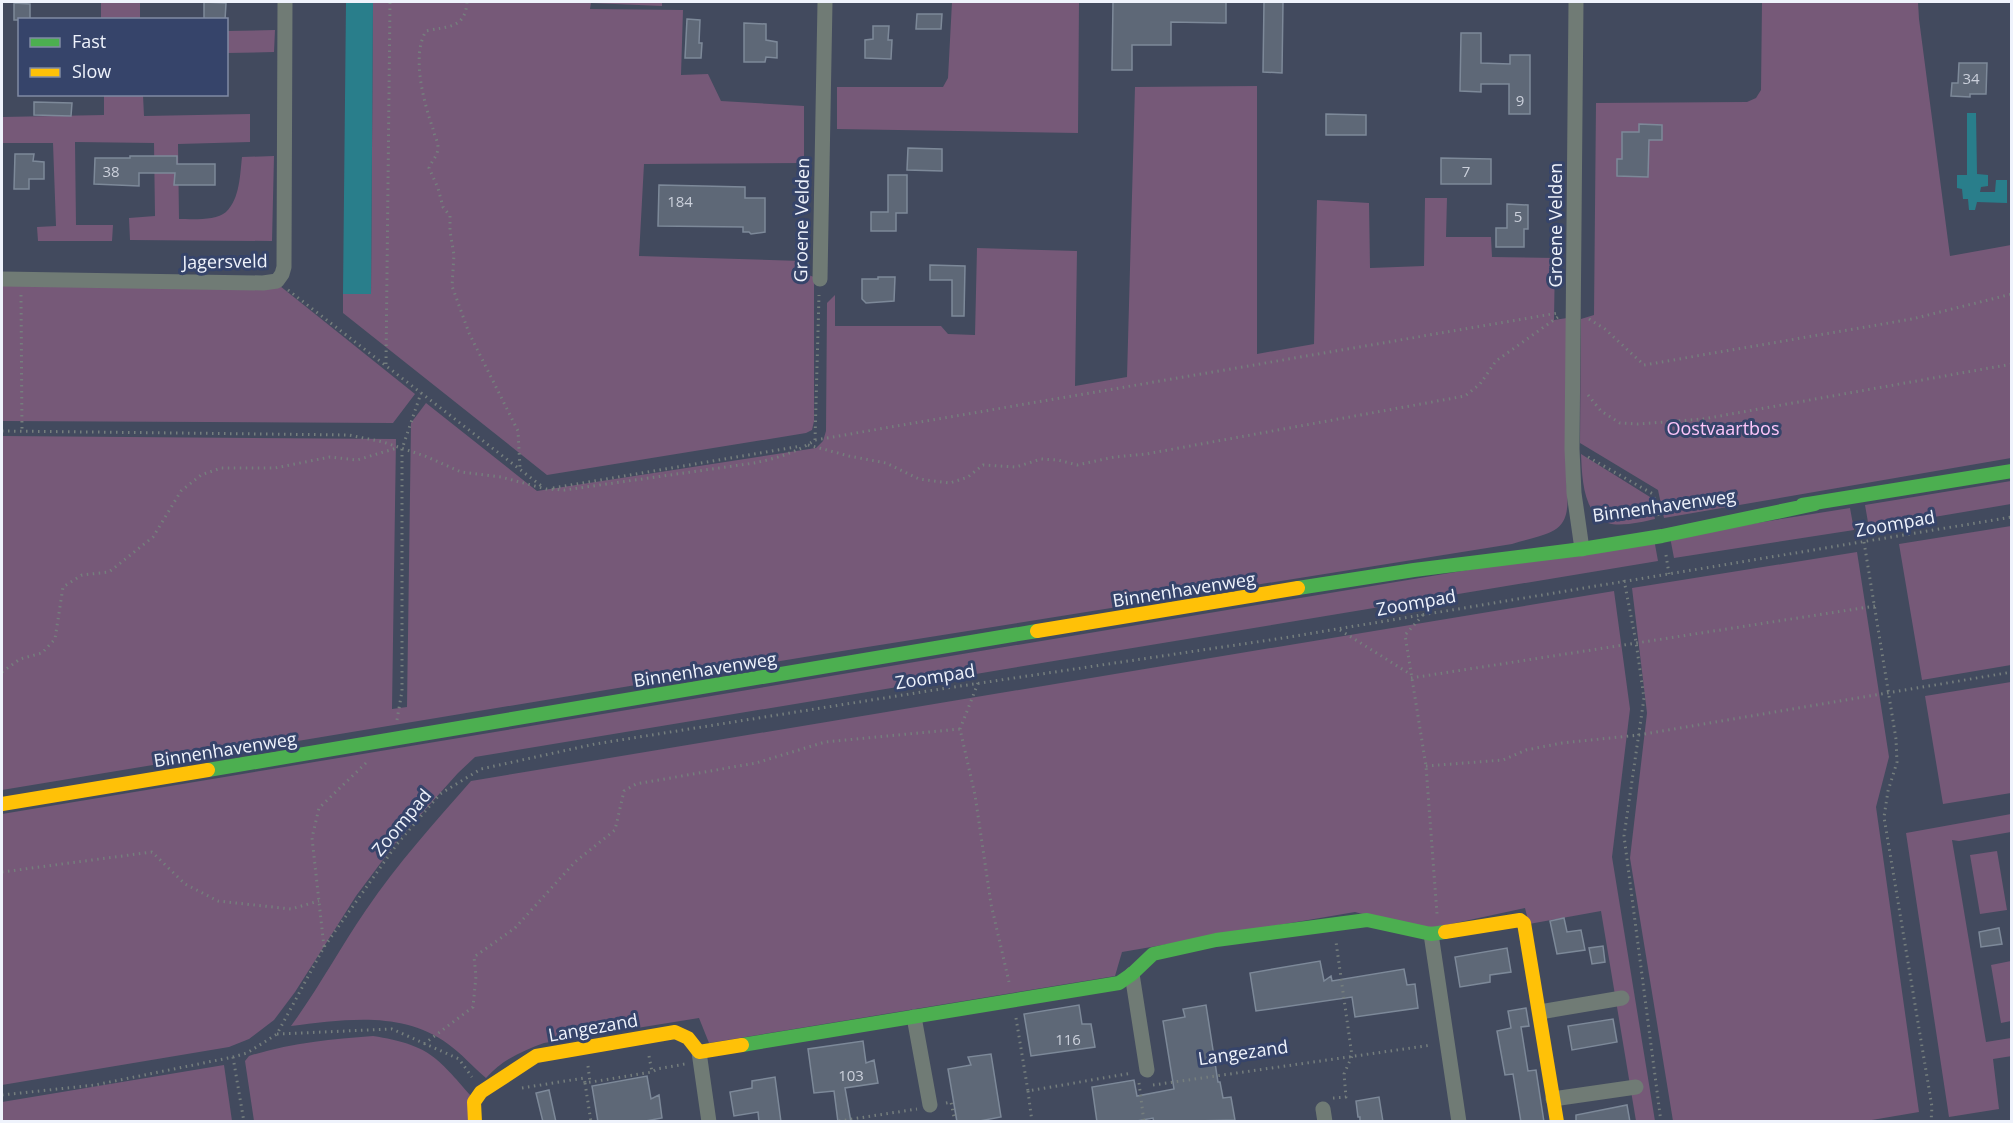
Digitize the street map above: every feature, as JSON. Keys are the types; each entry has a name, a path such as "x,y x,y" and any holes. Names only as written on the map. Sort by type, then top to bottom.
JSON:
{"street":[{"name":"Jagersveld","path":"2,279 263,283 277,281 284,267 285,2"},
{"name":"Groene Velden","path":"820,279 825,2"},
{"name":"Groene Velden","path":"1576,2 1572,449 1574,492 1584,539"},
{"name":"Binnenhavenweg","path":"2,804 1414,570 1584,539 1661,529 2012,471"},
{"name":"Binnenhavenweg","path":"1626,528 1661,529"},
{"path":"709,1122 700,1056 1119,983 1153,954 1216,940 1367,920 1435,934 1520,920 1524,923 1557,1122"},
{"path":"1435,934 1446,1043 1459,1122"},
{"path":"1132,974 1147,1070"},
{"path":"1540,1012 1622,998"},
{"path":"914,1017 924,1107"},
{"name":"Langezand","path":"481,1092 536,1056 675,1032 688,1038 700,1056"},
{"path":"1553,1099 1636,1087"},
{"path":"475,1122 474,1102 481,1092"}],"path":[{"path":"386,364 390,2"},
{"path":"467,2 460,23 426,32 420,41 422,84 439,145 437,156 431,161 429,168 443,207 450,216 454,255 452,286 469,333 518,431 520,468"},
{"path":"21,279 22,431"},
{"name":"Groene Velden","path":"814,440 820,279"},
{"path":"2,431 349,435 383,442 461,472 501,477 546,489 565,490 754,463 808,445 814,440 1564,312 1496,361 1480,384 1465,396 1303,427 1077,465 1058,460 1041,459 1016,467 983,465 969,477 951,483 919,479 886,463 808,445 546,489 277,281"},
{"path":"1574,310 1605,329 1644,365 1912,319 2012,294"},
{"path":"1573,378 1601,411 1620,423 1638,424 1704,419 2012,364"},
{"path":"393,739 402,691 400,448 421,393"},
{"path":"2,672 20,659 42,653 55,639 63,587 82,576 109,572 153,537 181,491 201,475 221,468 275,468 330,458 357,460 400,448"},
{"path":"1572,449 1603,464 1653,494 1669,574"},
{"name":"Zoompad","path":"2,1095 95,1085 233,1057 247,1053 277,1034 324,947 397,844 440,794 481,769 595,744 1338,629 2012,517"},
{"path":"1864,542 1896,739 1897,762 1888,791 1884,817 1932,1107 1931,1122"},
{"path":"1624,580 1644,698 1624,836 1661,1122"},
{"path":"1338,629 1411,676 1875,606"},
{"path":"1424,614 1405,635 1426,766 1435,934"},
{"path":"1426,766 1503,760 1526,750 1562,743 1639,735 2012,672"},
{"path":"978,683 960,729 975,795 991,904 1013,1000 1032,1122"},
{"path":"424,1044 473,1007 476,976 474,957 515,928 575,862 615,830 624,791 636,784 756,763 825,742 960,729"},
{"path":"324,947 312,838 320,808 370,759"},
{"path":"2,872 152,852 185,884 218,901 291,909 319,901"},
{"path":"1324,1115 1318,1100 1346,1096 1344,1074 1352,1056 1334,925"},
{"path":"277,1034 392,1029 459,1059 481,1092"},
{"name":"Langezand","path":"1151,1086 1446,1043"},
{"path":"585,1083 652,1072 700,1056"},
{"path":"233,1057 244,1122"},
{"path":"1028,1091 1147,1070"},
{"path":"1144,1122 1139,1082 1147,1070"},
{"path":"522,1088 584,1078 591,1122"},
{"path":"833,1122 924,1107"}],"green space":[{"path":"101,2 140,2 140,18 101,18"},
{"path":"373,2 662,2 662,6 591,3 590,9 683,10 681,75 708,74 721,101 804,106 804,163 644,164 639,256 801,261 800,272 814,277 814,421 812,430 806,433 547,475 343,313 343,294 371,293"},
{"path":"952,2 1079,2 1078,133 837,129 837,87 943,87 948,78"},
{"name":"Oostvaartbos","path":"1762,2 1918,2 1950,256 2011,245 2011,458 1664,518 1658,490 1580,443 1581,319 1594,315 1596,103 1747,102 1756,98 1761,90"},
{"path":"275,30 274,52 228,53 228,31"},
{"path":"1257,86 1257,354 1314,344 1317,200 1369,203 1370,268 1424,266 1425,198 1447,198 1446,237 1491,237 1492,257 1555,258 1554,320 1567,318 1567,511 1564,521 1558,527 1540,536 1512,544 817,655 2,790 2,436 396,439 392,709 407,707 411,423 426,403 537,491 816,448 823,441 826,431 827,303 835,295 835,326 941,326 948,334 975,335 977,248 1077,251 1075,386 1127,377 1135,87"},
{"path":"104,96 143,96 144,116 250,114 250,142 178,144 179,219 210,218 222,215 231,207 237,193 242,157 274,156 272,241 130,240 129,218 155,216 154,143 75,142 76,225 113,225 112,241 38,241 37,227 56,226 53,143 2,143 2,117 104,115"},
{"path":"2,286 280,286 415,394 393,423 2,421"},
{"path":"1581,454 1650,497 1655,519 1619,524 1608,523 1600,519 1593,512 1586,494"},
{"path":"2011,481 2011,504 1869,528 1865,505"},
{"path":"1850,508 1854,530 1674,558 1670,537"},
{"path":"2011,526 2011,665 1922,680 1899,544"},
{"path":"1654,539 1658,561 475,757 397,841 356,896 295,992 274,1020 249,1039 229,1047 2,1085 2,814"},
{"path":"1857,552 1889,757 1876,807 1919,1112 1860,1122 1673,1121 1630,858 1647,713 1632,588"},
{"path":"1614,591 1630,709 1612,857 1655,1121 1636,1121 1601,911 1529,924 1525,908 1423,930 1355,912 1122,952 1115,976 709,1043 699,1018 544,1043 513,1057 486,1078 448,1044 430,1033 411,1026 372,1020 351,1020 291,1026 356,924 390,876 471,781"},
{"path":"2011,682 2011,793 1943,804 1925,696"},
{"path":"2011,814 2011,832 1959,841 1952,840 1986,1042 2011,1038 2012,1056 1993,1059 1999,1109 1949,1117 1906,833"},
{"path":"1997,851 2007,910 1980,914 1970,855"},
{"path":"2011,961 2011,1021 2001,1023 1991,965"},
{"path":"373,1036 419,1048 440,1062 472,1097 471,1121 254,1121 245,1061 249,1056 311,1042"},
{"path":"224,1065 232,1121 2,1121 2,1102"}],"shaded area":[{"path":"346,2 373,2 371,294 343,294"},
{"path":"1967,113 1976,113 1977,174 1988,175 1988,186 1981,187 1980,192 1995,192 1996,180 2007,180 2007,203 1977,202 1975,210 1969,210 1968,199 1963,199 1962,189 1957,188 1957,175 1967,175"}],"building":[{"path":"204,2 226,3 225,18 204,18"},
{"path":"1113,2 1226,2 1226,23 1171,22 1171,45 1132,45 1132,70 1112,70"},
{"path":"1264,2 1283,2 1282,73 1263,72"},
{"path":"14,3 30,4 30,18 14,20"},
{"path":"917,14 942,14 941,29 916,29"},
{"path":"687,19 700,20 701,58 685,58"},
{"path":"744,23 766,24 766,40 777,42 777,58 766,57 765,62 744,62"},
{"path":"873,26 889,26 888,40 892,40 891,59 865,58 865,40 873,39"},
{"path":"1461,33 1481,33 1481,63 1510,64 1510,55 1530,55 1530,114 1509,114 1509,84 1481,84 1481,92 1460,91"},
{"path":"1959,63 1987,63 1986,94 1970,94 1970,97 1951,96 1952,83 1958,83"},
{"path":"34,102 72,103 71,116 34,115"},
{"path":"1326,114 1366,115 1366,135 1326,135"},
{"path":"1639,124 1662,125 1662,140 1649,140 1648,177 1617,176 1617,159 1622,159 1622,132 1639,132"},
{"path":"908,148 942,149 942,171 907,170"},
{"path":"15,154 34,154 33,161 44,162 44,179 29,179 29,189 14,189"},
{"path":"130,156 177,156 177,164 215,164 215,185 174,185 175,173 139,173 139,186 94,184 95,158 130,158"},
{"path":"1441,158 1491,159 1491,184 1441,184"},
{"path":"888,175 907,175 907,213 896,213 896,231 871,231 871,212 888,212"},
{"path":"659,185 745,187 745,198 765,198 765,232 751,234 743,232 743,227 658,226"},
{"path":"1507,204 1528,205 1528,229 1524,229 1524,247 1496,247 1496,228 1507,228"},
{"path":"930,265 965,266 964,316 952,316 952,280 930,280"},
{"path":"878,277 895,277 894,301 866,303 862,299 862,279 878,279"},
{"path":"1564,918 1567,932 1581,930 1585,950 1557,954 1550,921"},
{"path":"1999,928 2002,944 1981,947 1979,932"},
{"path":"1603,946 1605,962 1592,964 1589,948"},
{"path":"1507,948 1511,972 1490,975 1490,982 1460,987 1455,957"},
{"path":"1320,961 1324,981 1331,976 1332,981 1404,969 1407,985 1415,984 1418,1008 1355,1017 1352,997 1256,1011 1250,973"},
{"path":"1079,1005 1082,1024 1091,1024 1095,1047 1031,1056 1024,1014"},
{"path":"1206,1005 1218,1082 1220,1082 1223,1098 1231,1097 1235,1120 1154,1122 1153,1118 1131,1122 1097,1122 1092,1087 1134,1080 1137,1096 1174,1089 1163,1021 1185,1017 1183,1009"},
{"path":"1526,1008 1529,1026 1521,1027 1528,1071 1536,1070 1544,1122 1521,1122 1513,1074 1505,1075 1497,1031 1511,1028 1508,1011"},
{"path":"1613,1019 1617,1042 1572,1050 1568,1026"},
{"path":"863,1041 866,1063 874,1060 878,1083 845,1088 851,1122 838,1122 834,1091 814,1093 808,1049"},
{"path":"991,1054 1001,1117 974,1122 957,1122 948,1069 971,1065 968,1057"},
{"path":"647,1076 651,1099 659,1095 662,1118 640,1122 598,1122 592,1086"},
{"path":"775,1077 781,1122 759,1122 758,1112 734,1116 730,1092 752,1088 752,1081"},
{"path":"549,1090 556,1122 543,1122 536,1093"},
{"path":"1379,1097 1383,1122 1360,1122 1356,1101"},
{"path":"1627,1105 1630,1122 1576,1122 1576,1115"}],"traffic: fast":[{"path":"1802,505 2012,471"},
{"path":"1298,588 1414,570 1582,549 1662,536 1815,504"},
{"path":"208,770 1037,631"},
{"path":"742,1045 1119,983 1153,954 1216,940 1367,920 1431,934 1445,932"}],"traffic: slow":[{"path":"1037,631 1298,588"},
{"path":"2,804 208,770"},
{"path":"1445,932 1520,920 1524,923 1557,1122"},
{"path":"475,1122 474,1102 481,1092 536,1056 675,1032 688,1038 699,1052 742,1045"}]}
